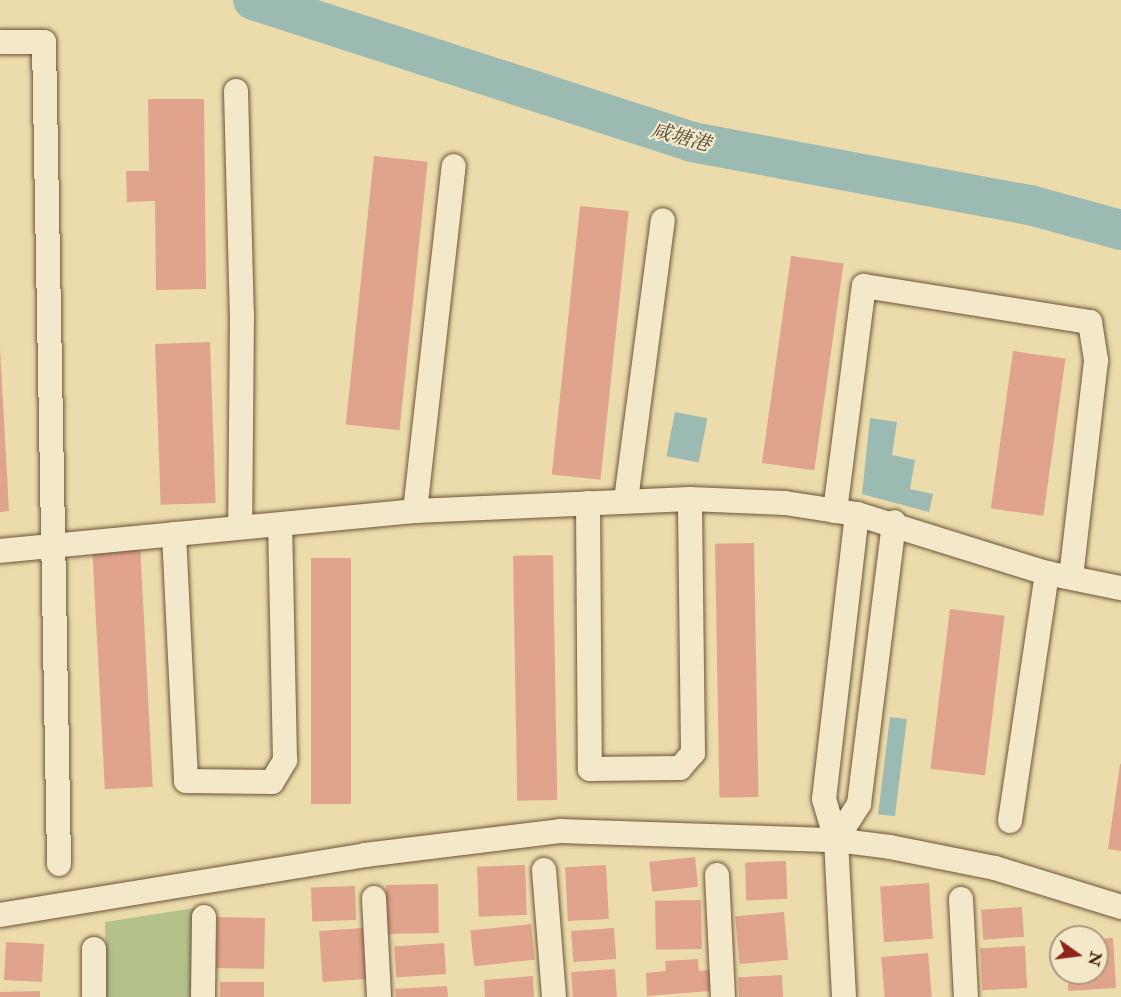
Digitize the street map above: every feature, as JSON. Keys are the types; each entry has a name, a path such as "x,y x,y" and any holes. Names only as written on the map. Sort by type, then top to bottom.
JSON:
{"street":[{"path":"0,42 44,42 59,864"},
{"path":"236,91 242,314 240,527"},
{"path":"415,511 454,166"},
{"path":"626,500 663,220"},
{"path":"844,997 836,840 824,800 864,286 1090,322 1096,361 1071,577"},
{"path":"0,550 415,511 690,499 785,503 894,522 1047,573 1121,588"},
{"path":"588,503 590,769 680,768 693,753 690,499"},
{"path":"836,840 858,804 894,522"},
{"path":"174,534 186,781 272,782 285,760 280,525"},
{"path":"1010,821 1047,573"},
{"path":"0,915 365,855 560,831 836,840 995,868 1121,907"},
{"path":"544,870 554,997"},
{"path":"717,875 723,997"},
{"path":"374,898 379,997"},
{"path":"961,899 966,997"},
{"path":"203,997 204,917"},
{"path":"94,949 94,997"}],"green space":[{"path":"195,908 192,997 106,997 105,922"}],"water":[{"path":"675,412 707,418 699,462 666,456"},
{"path":"870,418 897,422 892,455 915,460 910,489 933,494 929,512 862,494"},
{"path":"890,717 907,719 895,816 878,814"}],"building":[{"path":"148,99 204,99 206,289 156,290 155,201 127,202 126,171 149,171"},
{"path":"374,156 428,162 399,430 346,425"},
{"path":"580,206 629,211 601,480 552,475"},
{"path":"791,256 843,263 814,470 762,463"},
{"path":"210,342 216,503 161,505 155,344"},
{"path":"0,347 9,511 0,512"},
{"path":"1013,351 1065,358 1043,516 991,508"},
{"path":"140,543 153,787 105,789 92,546"},
{"path":"754,543 758,797 719,798 715,544"},
{"path":"553,555 557,800 517,801 513,556"},
{"path":"311,558 351,558 351,804 311,804"},
{"path":"950,609 1005,616 985,776 930,769"},
{"path":"1121,764 1121,851 1108,849"},
{"path":"695,857 698,887 652,892 649,862"},
{"path":"786,861 787,899 746,900 745,862"},
{"path":"525,865 527,915 479,917 477,867"},
{"path":"606,865 609,919 568,921 565,867"},
{"path":"929,883 933,939 884,942 880,886"},
{"path":"438,884 439,933 387,934 386,885"},
{"path":"355,886 356,920 312,922 311,888"},
{"path":"701,900 702,949 656,950 655,901"},
{"path":"1022,907 1024,937 983,940 981,910"},
{"path":"784,912 788,960 739,964 735,916"},
{"path":"217,917 265,918 264,969 216,968"},
{"path":"531,924 535,960 474,966 470,930"},
{"path":"363,928 367,979 323,982 319,931"},
{"path":"614,928 616,959 573,962 571,931"},
{"path":"1109,938 1113,938 1116,988 1068,991 1068,985 1109,985"},
{"path":"6,942 44,944 42,982 4,980"},
{"path":"444,943 446,974 396,977 394,946"},
{"path":"1025,946 1027,988 982,990 980,948"},
{"path":"928,953 932,997 885,997 881,957"},
{"path":"698,959 699,971 709,970 710,991 647,996 646,973 666,971 665,961"},
{"path":"615,969 617,997 573,997 571,972"},
{"path":"782,975 783,997 739,997 738,977"},
{"path":"533,976 534,997 485,997 484,980"},
{"path":"220,982 264,982 264,997 220,997"},
{"path":"447,986 448,997 396,997 395,989"},
{"path":"40,991 40,997 0,997 0,992"}],"waterway":[{"name":"咸塘港","path":"253,0 692,142 1030,205 1121,230"}]}
